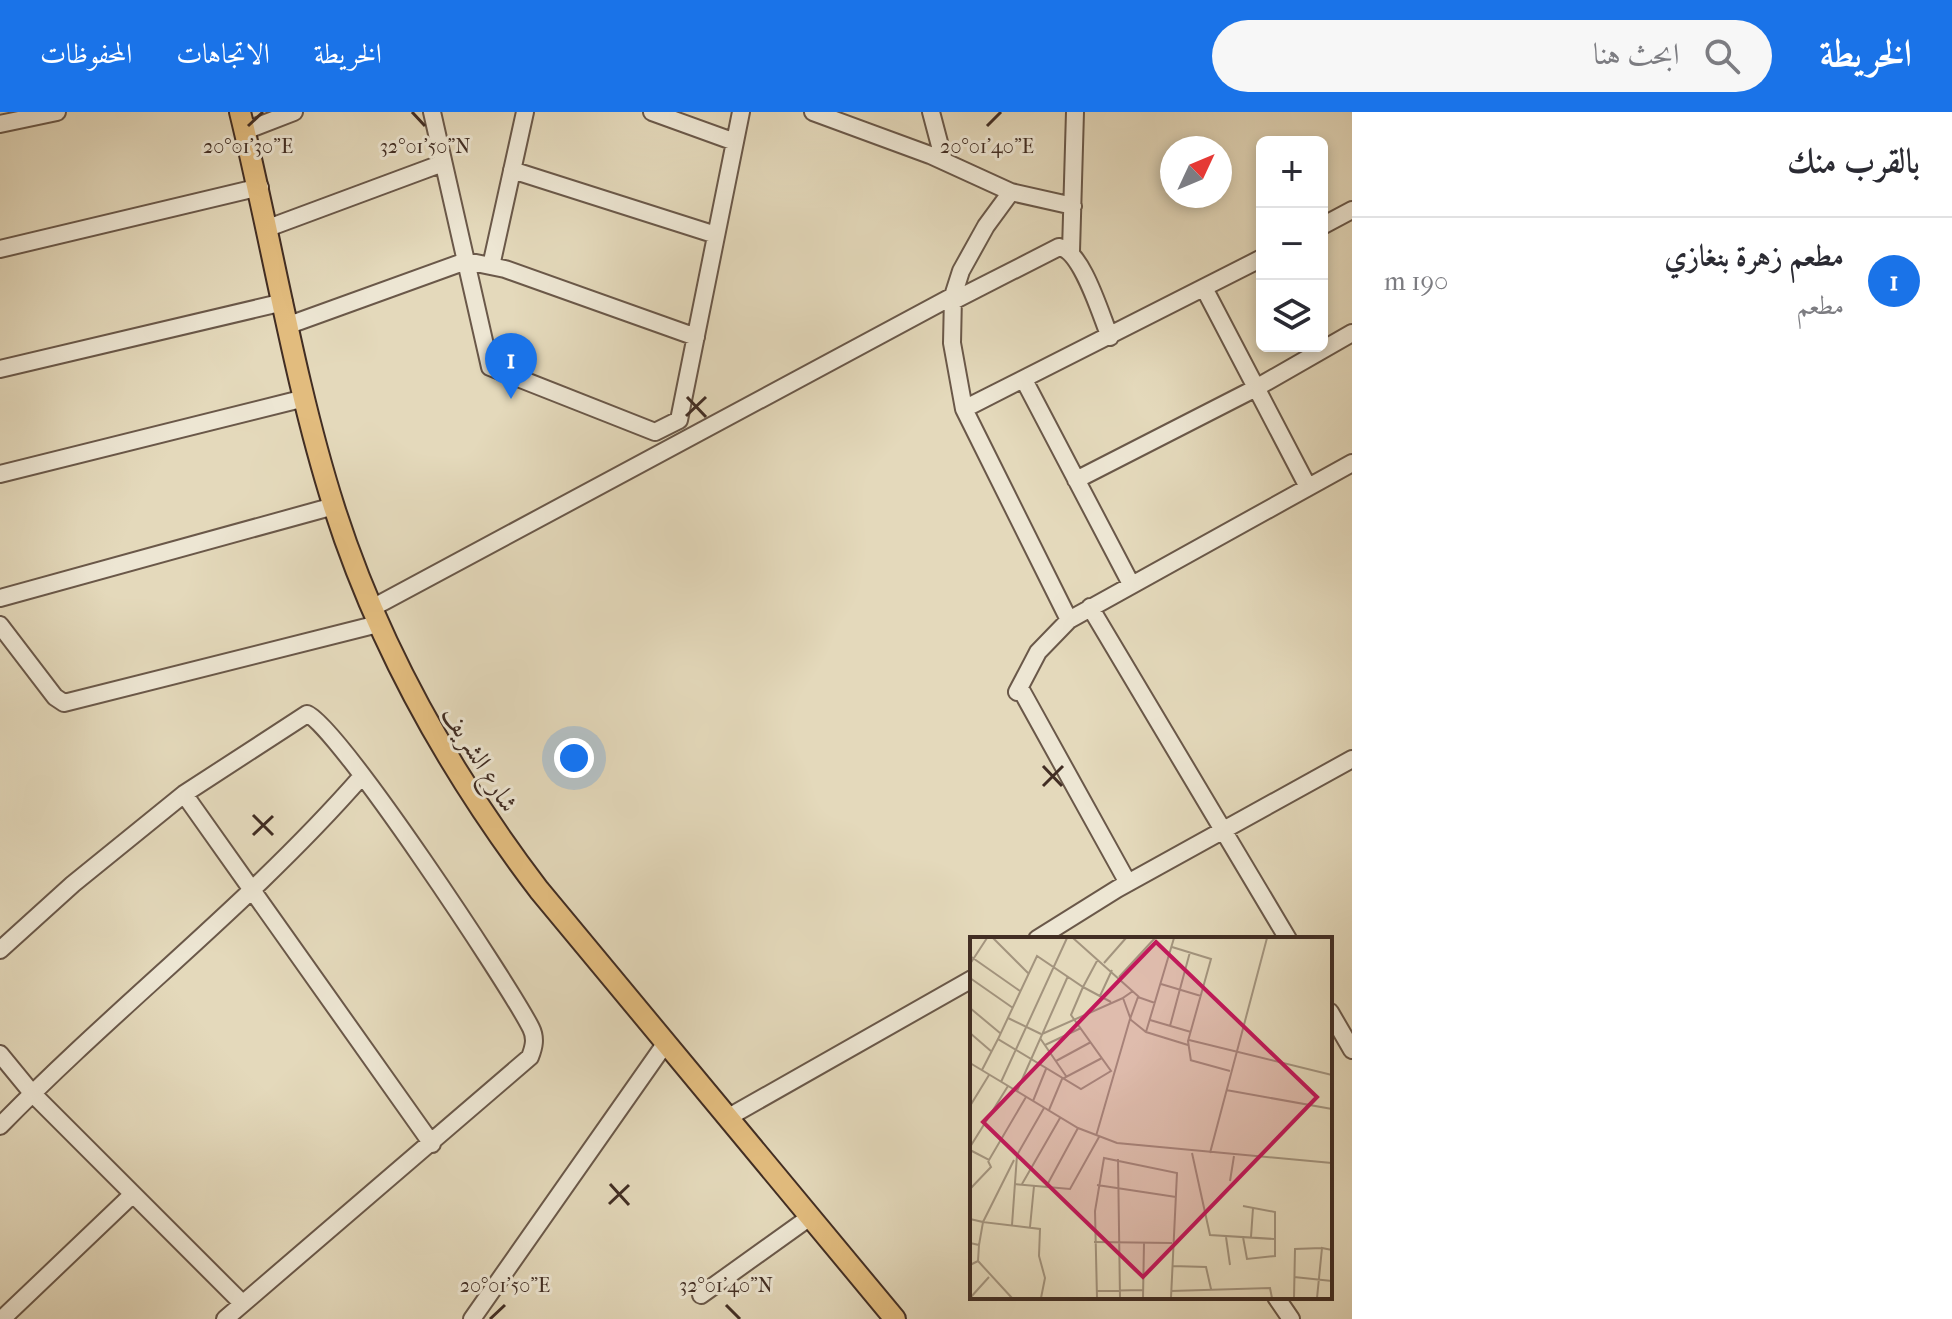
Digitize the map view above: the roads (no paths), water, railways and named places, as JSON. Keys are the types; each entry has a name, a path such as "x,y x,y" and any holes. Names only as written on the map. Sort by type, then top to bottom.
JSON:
{"main road":[{"name":"شارع الشريف","path":"243,122 305,398 334,506 375,616 421,714 493,829 665,1044 895,1319"}],"street":[{"path":"0,124 57,112"},
{"path":"243,122 294,112"},
{"path":"432,112 491,368 655,432 679,420 741,112"},
{"path":"491,266 525,112"},
{"path":"652,112 735,142"},
{"path":"813,112 944,161 1011,192 1073,206"},
{"path":"931,112 944,161"},
{"path":"1075,112 1071,251 1110,337"},
{"path":"268,228 443,163"},
{"path":"512,170 716,235"},
{"path":"0,249 260,187"},
{"path":"1011,192 974,247 953,298 952,343 964,409 1069,620"},
{"path":"1328,223 1352,210"},
{"path":"0,625 55,697 64,703 375,616 953,298 1059,247 1071,251"},
{"path":"289,325 466,261 491,266 696,337"},
{"path":"964,409 1256,261"},
{"path":"1204,288 1308,487"},
{"path":"0,369 284,302"},
{"path":"1076,480 1256,388 1352,333"},
{"path":"1024,380 1131,584"},
{"path":"0,474 305,398"},
{"path":"1128,883 1018,690 1038,652 1069,620 1090,607 1352,463"},
{"path":"0,598 334,506"},
{"path":"1090,607 1287,937"},
{"path":"0,950 73,884 184,794 307,714 320,722 362,776 493,964 533,1031 534,1046 530,1057 225,1319"},
{"path":"1040,937 1128,883 1352,759"},
{"path":"0,1126 306,840 362,776"},
{"path":"184,794 251,893 432,1144"},
{"path":"727,1118 970,980"},
{"path":"1332,1015 1352,1050"},
{"path":"472,1319 665,1044"},
{"path":"0,1054 32,1093 242,1303"},
{"path":"2,1319 133,1194"},
{"path":"701,1295 810,1217"},
{"path":"1277,1299 1291,1319"}],"place":[{"name":"مطعم زهرة بنغازي","path":"511,399"}]}
